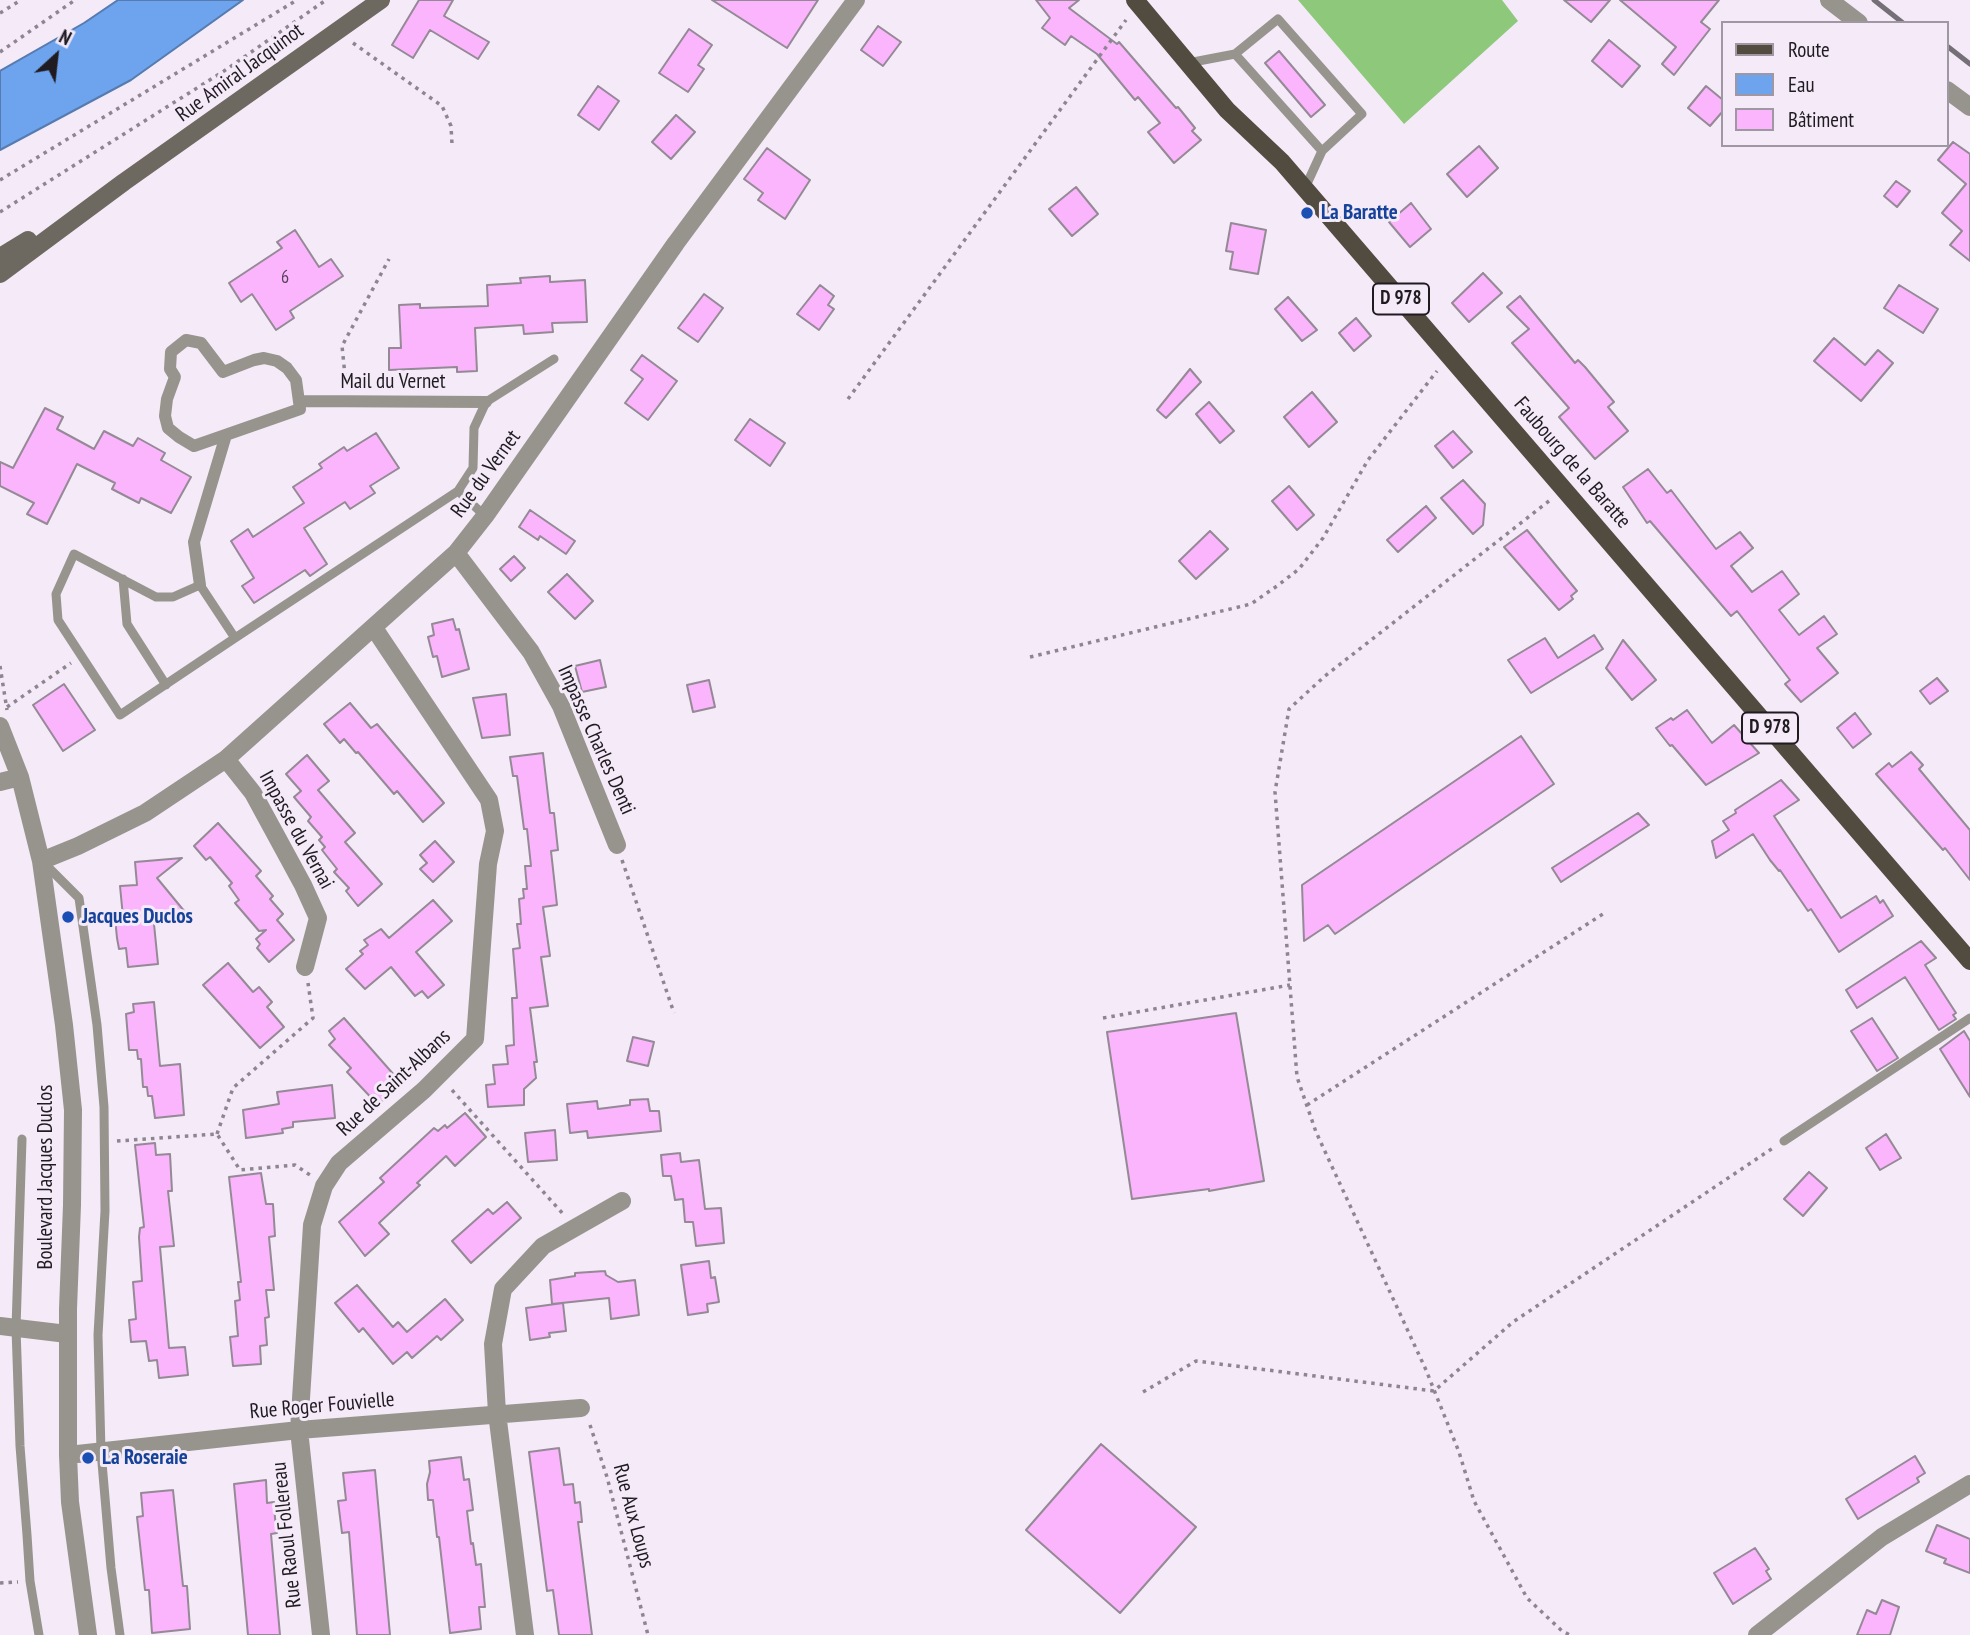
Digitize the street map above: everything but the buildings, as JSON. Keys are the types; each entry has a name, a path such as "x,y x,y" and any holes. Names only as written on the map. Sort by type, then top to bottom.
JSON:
{"main road":[{"name":"Rue Amiral Jacquinot","path":"124,182 381,0"},
{"name":"Faubourg de la Baratte","path":"1136,2 1227,110 1282,162 1970,961"},
{"path":"0,257 124,182"},
{"path":"0,274 124,182"}],"street":[{"name":"Rue du Vernet","path":"41,861 145,813 226,759 456,553 485,516 676,243 856,0"},
{"path":"1829,0 1856,21"},
{"path":"1949,91 1970,107"},
{"path":"186,340 201,343 223,372 254,360 264,358 277,361 287,368 296,380 300,401 300,409 194,446 168,428 165,415 167,399 175,377 170,369 171,352 186,340"},
{"name":"Mail du Vernet","path":"300,401 486,402"},
{"path":"200,585 194,542 226,435"},
{"name":"Impasse Charles Denti","path":"456,553 531,652 561,706 617,845"},
{"name":"Rue de Saint-Albans","path":"299,1430 312,1225 324,1186 340,1163 439,1076 475,1039 488,864 495,831 489,800 374,628"},
{"name":"Boulevard Jacques Duclos","path":"0,726 20,777 41,861 73,1110 67,1334 68,1455 70,1502 88,1635"},
{"name":"Impasse du Vernai","path":"226,759 253,793 318,918 305,967"},
{"path":"0,782 20,777"},
{"path":"525,1635 497,1413 493,1344 503,1289 543,1246 622,1201"},
{"path":"8,1327 67,1334"},
{"name":"Rue Roger Fouvielle","path":"68,1455 299,1430 581,1408"},
{"name":"Rue Raoul Follereau","path":"299,1430 321,1635"},
{"path":"1756,1635 1882,1536 1970,1484"}],"lane":[{"path":"1188,63 1235,54 1278,19 1362,114 1322,151 1305,189"},
{"path":"1235,54 1322,151"},
{"path":"235,638 200,585 173,597 156,597 74,554 56,594 58,620 120,715 458,491 473,468 474,428 486,402 554,359"},
{"path":"458,491 485,516"},
{"path":"123,579 127,624 166,685"},
{"path":"41,861 79,898 97,1025 104,1107 105,1211 98,1335 101,1451 120,1635"},
{"path":"1784,1141 1970,1018"},
{"path":"22,1139 8,1327 29,1570 39,1635"}],"path":[{"path":"0,13 21,0"},
{"path":"0,52 75,0"},
{"path":"0,180 297,0"},
{"path":"0,212 224,71 326,0"},
{"path":"848,399 1136,2"},
{"path":"337,32 442,106 452,127 452,144"},
{"path":"347,401 342,346 389,259"},
{"path":"1030,657 1251,604 1277,586 1298,569 1323,538 1368,460 1449,356"},
{"path":"1564,489 1325,676 1289,709 1275,792 1297,1077 1316,1132 1434,1391 1459,1452 1474,1501 1527,1598 1562,1631 1570,1635"},
{"path":"7,707 82,656"},
{"path":"617,845 674,1013"},
{"path":"1307,1105 1606,912"},
{"path":"217,1134 233,1088 313,1017 305,967"},
{"path":"1103,1018 1290,985"},
{"path":"439,1076 575,1227"},
{"path":"104,1142 217,1134"},
{"path":"217,1134 240,1170 295,1164 324,1186"},
{"path":"1143,1392 1196,1361 1434,1391 1513,1322 1784,1141"},
{"name":"Rue Aux Loups","path":"581,1408 592,1428 607,1477 648,1635"}],"green space":[{"path":"1298,0 1502,0 1518,21 1404,124"}],"water":[{"path":"118,0 243,0 131,80 0,150 0,71 84,23"}],"railway":[{"path":"1874,0 1900,21"},
{"path":"1949,48 1970,64"}],"place":[{"name":"La Baratte","path":"1307,213"},
{"name":"Jacques Duclos","path":"68,917"},
{"name":"La Roseraie","path":"88,1458"}]}
